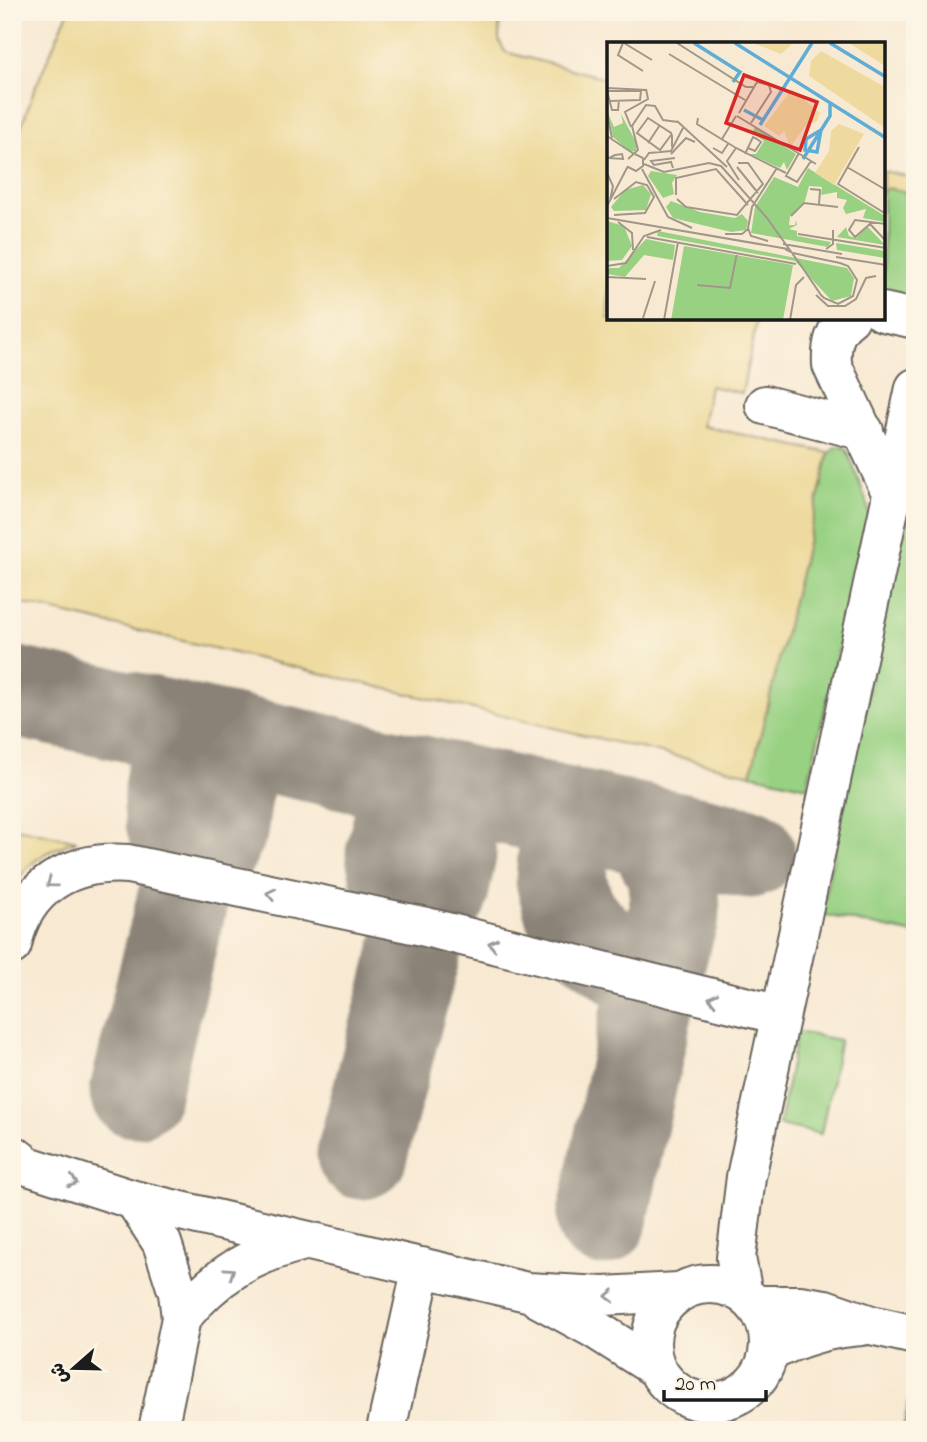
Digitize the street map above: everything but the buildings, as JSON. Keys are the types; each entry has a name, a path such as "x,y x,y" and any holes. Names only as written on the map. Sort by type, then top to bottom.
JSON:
{"lane":[{"path":"885,312 915,319"},
{"path":"848,320 835,335 831,349 832,365 891,492"},
{"path":"746,1177 722,1237 686,1289 666,1304 656,1317 651,1334 651,1351 656,1368 665,1382 678,1393 693,1400 726,1400 741,1394 763,1369 768,1353 768,1336 763,1320 749,1299 736,1258 746,1177 915,388"},
{"path":"765,405 864,431"},
{"path":"12,945 22,916 48,884 66,872 107,862 128,864 422,926 780,1015"},
{"path":"12,1154 28,1166 134,1200 527,1292 603,1296 719,1285 749,1299 825,1309 871,1325 915,1335"},
{"path":"134,1200 162,1243 178,1293 181,1318 158,1430"},
{"path":"181,1318 197,1299 235,1267 257,1256 305,1240"},
{"path":"386,1430 422,1267"},
{"path":"527,1292 593,1328 656,1368"},
{"path":"768,1353 808,1334 839,1327 871,1325"}],"green space":[{"path":"888,188 915,194 915,297 885,290 885,190"},
{"path":"837,446 846,448 848,452 869,515 807,787 751,774 829,453"},
{"path":"915,473 915,934 821,914"},
{"path":"797,1032 840,1040 821,1134 779,1125"},
{"path":"913,1382 915,1430 903,1430"}],"sand":[{"path":"68,12 500,12 499,40 505,52 607,79 607,320 757,320 742,393 710,386 702,426 829,453 751,774 12,601 12,153 33,93"},
{"path":"885,171 915,178 915,194 888,188 885,190"},
{"path":"12,827 77,841 47,853 30,865 12,891"}],"taxiway":[{"path":"12,691 750,853"},
{"path":"135,1092 188,877 208,857 223,827 227,794 219,760 201,733 179,758 169,787 170,818 188,877"},
{"path":"362,1154 422,926 443,893 451,855 444,816 425,782 400,815 391,854 399,893 422,926"},
{"path":"581,816 564,846 561,880 570,912 592,939 653,984"},
{"path":"602,1220 653,984 675,911 673,874 650,831"}]}
